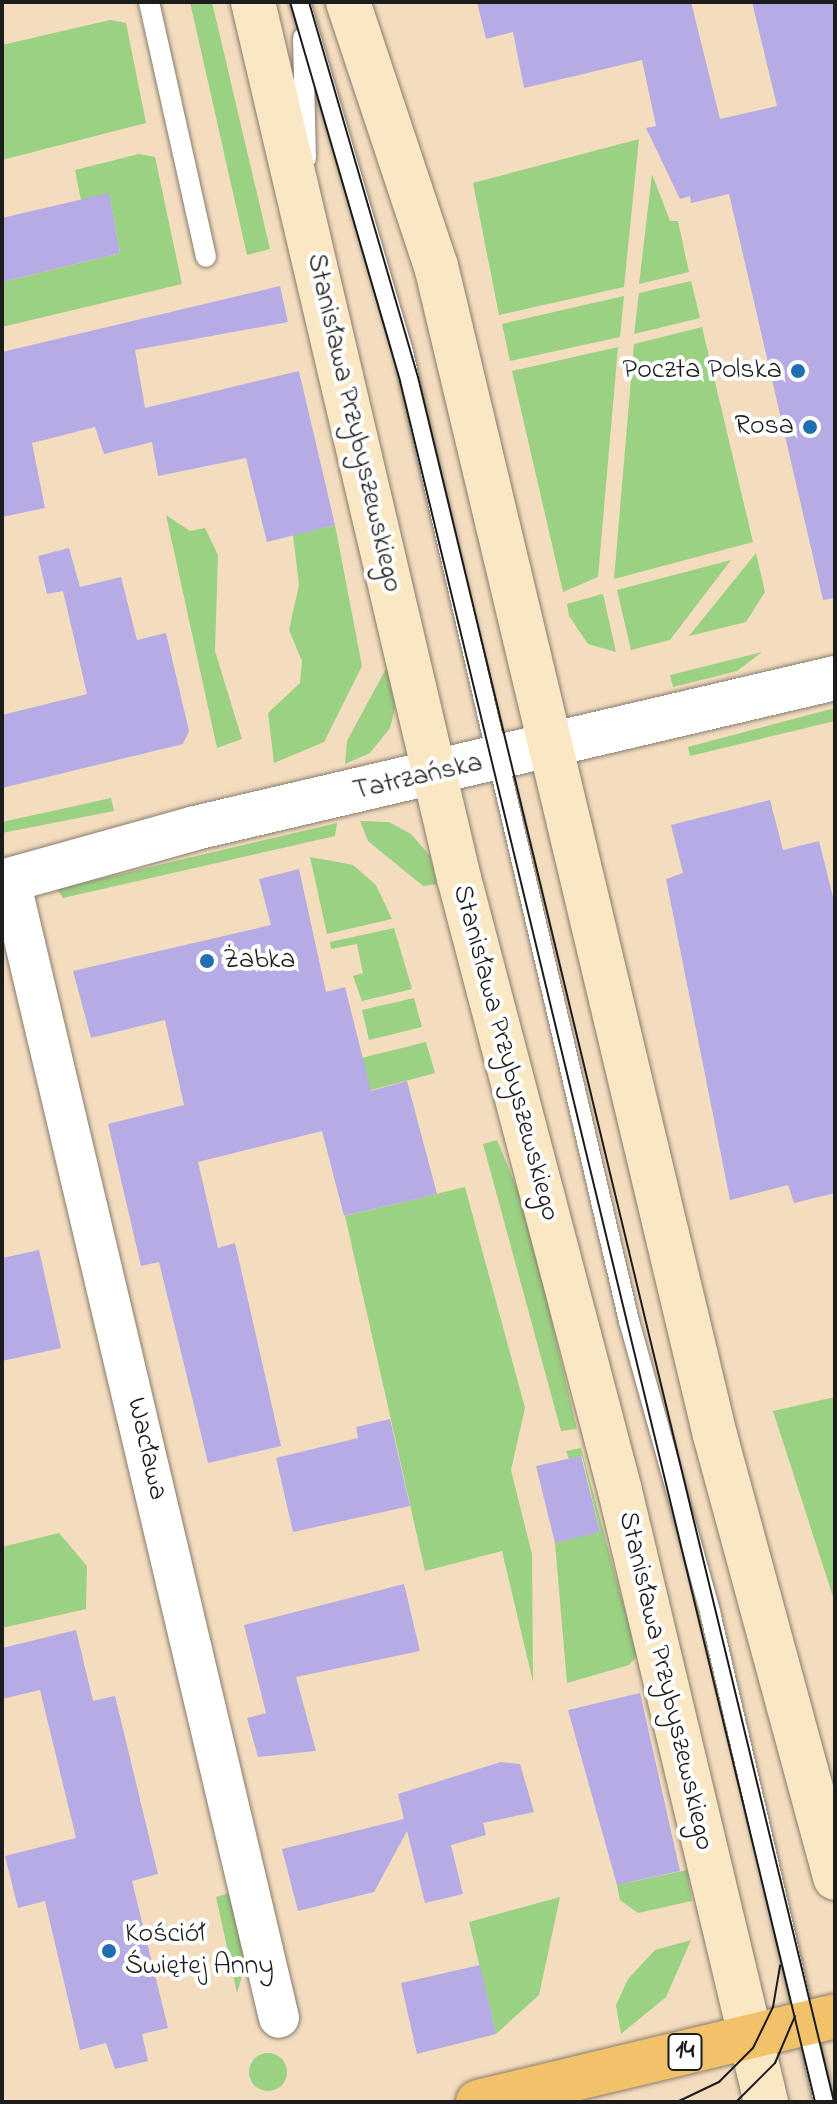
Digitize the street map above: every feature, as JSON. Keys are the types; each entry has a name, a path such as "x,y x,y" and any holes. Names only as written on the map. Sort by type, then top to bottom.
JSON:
{"main road":[{"name":"Stanisława Przybyszewskiego","path":"253,2 435,774 620,1491 766,2102"},
{"path":"348,2 436,266 715,1435 835,1878"},
{"name":"14","path":"478,2102 821,2019"}],"street":[{"name":"Tatrzańska","path":"6,881 195,828 552,747 835,678"},
{"name":"Wacława","path":"6,881 279,2018"}],"lane":[{"path":"149,2 206,257"},
{"path":"300,2 312,253"},
{"path":"300,2 398,336 629,1321 821,2019 824,2102"}],"green space":[{"path":"190,2 212,2 270,249 247,255"},
{"path":"110,20 126,23 146,123 2,160 2,45"},
{"path":"639,139 624,287 499,315 473,183"},
{"path":"139,154 155,157 182,284 2,327 2,282 120,253 109,194 81,200 75,170"},
{"path":"652,174 670,221 678,221 689,272 639,284"},
{"path":"691,281 700,318 634,334 639,293"},
{"path":"624,296 620,337 510,361 502,324"},
{"path":"702,327 753,542 614,579 634,344"},
{"path":"618,347 598,577 563,592 512,371"},
{"path":"166,515 190,531 205,528 218,555 215,651 242,739 217,748"},
{"path":"335,525 362,666 324,742 274,763 268,713 300,683 302,661 289,630 299,585 293,535"},
{"path":"756,553 765,592 746,622 689,636"},
{"path":"731,560 670,640 631,650 617,590"},
{"path":"603,594 616,652 588,644 569,616 567,604"},
{"path":"762,652 737,671 673,687 670,675"},
{"path":"388,665 395,708 390,728 370,753 345,764 347,741"},
{"path":"835,708 835,721 690,756 688,747"},
{"path":"111,798 114,811 2,833 2,822"},
{"path":"360,821 389,822 411,834 430,856 437,884 423,886 368,841"},
{"path":"337,823 335,836 63,898 57,889"},
{"path":"310,857 353,865 376,885 392,919 327,934"},
{"path":"394,928 412,989 362,1001 353,976 363,973 357,944 331,949 330,942"},
{"path":"414,998 422,1027 369,1040 362,1010"},
{"path":"426,1042 435,1073 316,1105 309,1071"},
{"path":"497,1140 525,1208 577,1429 561,1431 483,1144"},
{"path":"465,1187 525,1408 511,1470 532,1554 533,1682 502,1551 425,1571 345,1216"},
{"path":"835,1397 835,1603 773,1411"},
{"path":"581,1448 637,1656 629,1665 567,1683 555,1543 600,1531 582,1456 569,1459 566,1451"},
{"path":"59,1533 87,1566 86,1609 2,1628 2,1547"},
{"path":"687,1870 692,1901 638,1913 620,1900 617,1885"},
{"path":"233,1892 248,1956 237,1993 216,1897"},
{"path":"560,1897 539,1995 496,2034 469,1922"},
{"path":"691,1940 666,1997 621,2034 616,2005 628,1979 655,1950"},
{"path":"268,2053 281,2059 287,2072 281,2085 268,2091 255,2085 249,2072 255,2059"}],"building":[{"path":"477,2 691,2 720,119 777,106 752,2 835,2 835,598 823,600 729,194 691,203 690,196 680,199 646,128 656,126 642,60 524,88 513,32 486,39"},
{"path":"109,193 120,253 2,282 2,218"},
{"path":"280,286 288,322 135,350 145,408 299,371 335,525 267,542 246,458 158,476 152,442 104,454 95,427 32,443 45,508 2,517 2,352"},
{"path":"69,548 80,587 121,577 137,640 166,633 189,731 183,744 2,788 2,715 87,694 63,591 47,594 38,556"},
{"path":"770,800 783,850 819,841 835,905 835,1193 794,1203 788,1185 730,1200 666,879 683,873 671,825"},
{"path":"299,869 326,992 345,987 371,1091 407,1081 437,1194 344,1216 322,1131 198,1162 218,1248 235,1243 281,1446 208,1463 159,1262 141,1266 108,1124 184,1105 165,1020 91,1038 73,971 271,925 259,879"},
{"path":"39,1250 61,1348 2,1361 2,1258"},
{"path":"390,1419 410,1506 293,1532 276,1458 358,1438 356,1427"},
{"path":"581,1456 600,1532 555,1543 536,1466"},
{"path":"404,1584 420,1651 296,1677 316,1751 258,1757 247,1718 266,1713 244,1625"},
{"path":"76,1630 93,1701 115,1696 158,1874 132,1881 168,2028 142,2034 148,2061 115,2069 106,2043 80,2050 45,1901 18,1908 5,1856 76,1838 40,1690 2,1699 2,1648"},
{"path":"640,1693 680,1871 617,1885 568,1710"},
{"path":"501,1762 520,1764 534,1812 483,1823 486,1835 451,1845 463,1894 425,1903 407,1831 374,1892 298,1911 282,1849 404,1819 398,1794"},
{"path":"480,1965 496,2034 417,2054 401,1983"}],"tram line":[{"path":"290,2 400,381 815,2102"},
{"path":"309,2 418,377 834,2102"},
{"path":"677,2102 719,2082 753,2048 773,2007 780,1966"},
{"path":"736,2102 775,2063 795,2016"}],"place":[{"name":"Poczta Polska","path":"798,371"},
{"name":"Rosa","path":"810,427"},
{"name":"Żabka","path":"207,961"},
{"name":"Kościół Świętej Anny","path":"109,1951"}]}
